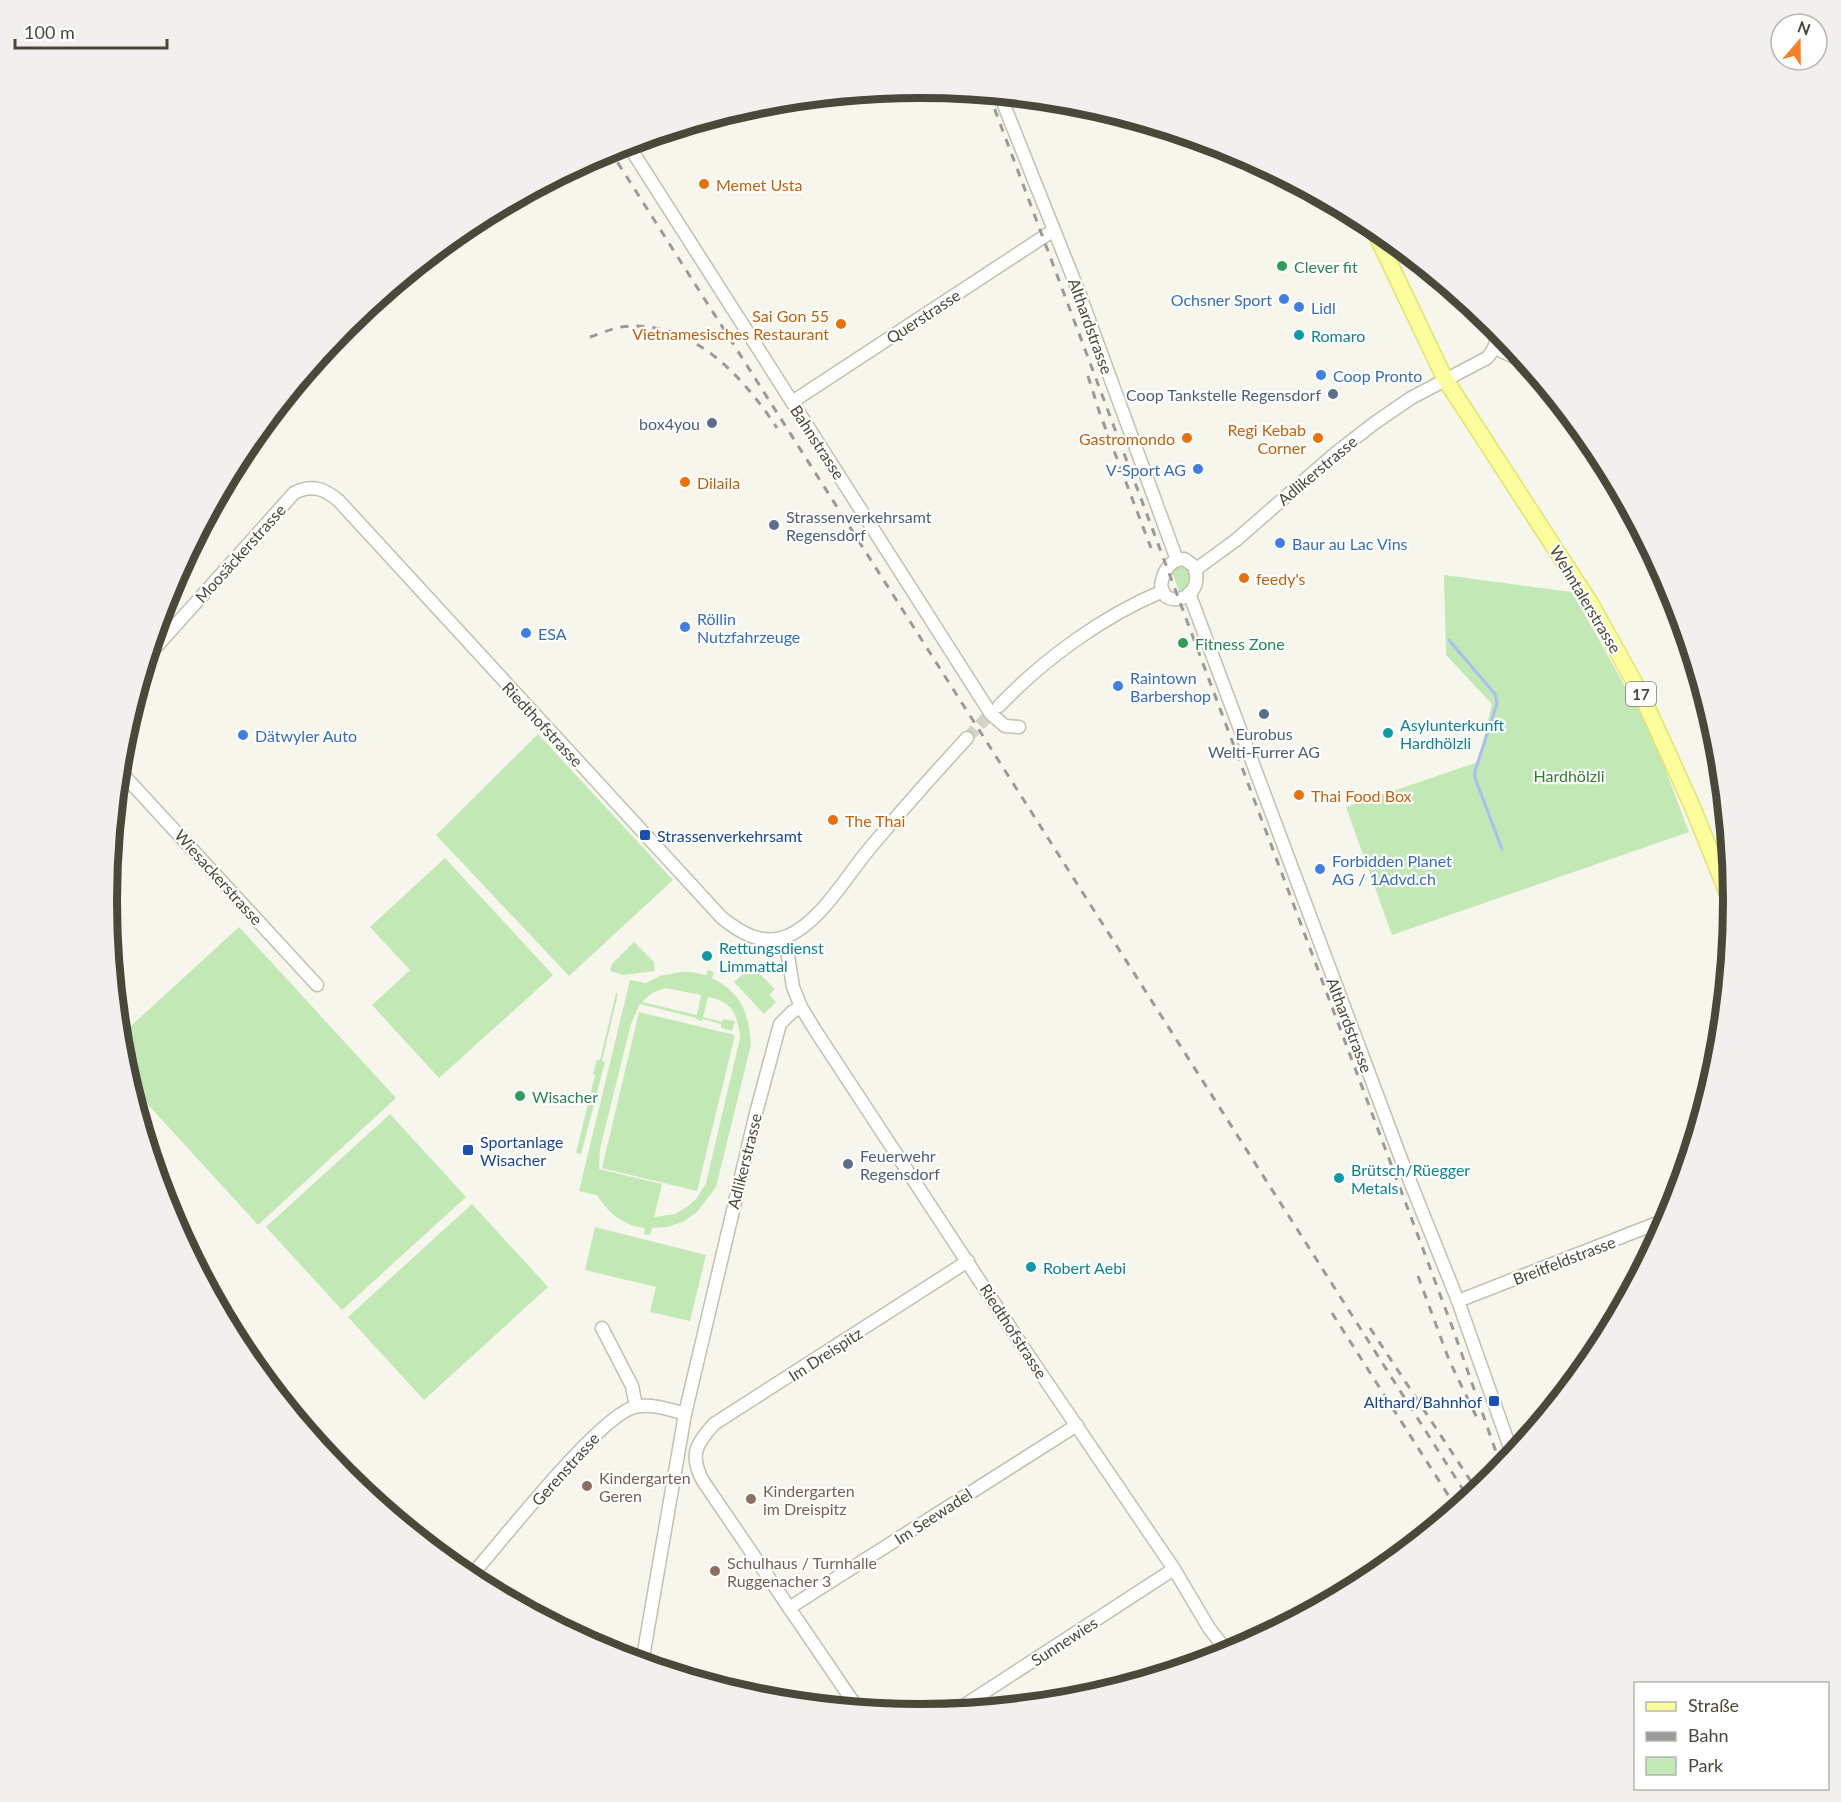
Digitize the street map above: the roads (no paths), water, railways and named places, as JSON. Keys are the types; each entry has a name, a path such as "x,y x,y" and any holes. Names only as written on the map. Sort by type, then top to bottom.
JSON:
{"main road":[{"name":"17","path":"1380,242 1445,379"},
{"name":"Wehntalerstrasse","path":"1445,379 1568,568 1623,661 1660,734 1723,885"}],"street":[{"name":"Althardstrasse","path":"1003,102 1078,290 1177,560"},
{"name":"Bahnstrasse","path":"632,151 991,714 1005,726 1018,727"},
{"name":"Querstrasse","path":"792,402 1054,230"},
{"path":"1445,379 1487,358 1495,348 1496,341"},
{"path":"1495,348 1510,355"},
{"name":"Adlikerstrasse","path":"1196,570 1236,540 1337,452 1376,422 1411,398 1445,379"},
{"name":"Moosäckerstrasse","path":"160,642 294,493 304,488 313,488"},
{"name":"Riedthofstrasse","path":"313,488 329,493 339,501 722,918 744,934 756,938 785,937"},
{"path":"1184,559 1190,561 1196,570 1196,579 1184,598 1177,601 1167,597 1163,591 1164,575 1170,565 1177,560 1184,559"},
{"path":"999,706 1025,680 1069,646 1118,614 1163,591"},
{"name":"Althardstrasse","path":"1189,593 1399,1154 1458,1301 1510,1447"},
{"path":"801,1006 793,987 785,937 801,928 814,916 868,849 967,738"},
{"name":"Wiesackerstrasse","path":"127,778 317,985"},
{"name":"Adlikerstrasse","path":"643,1655 686,1414 767,1069 780,1024 801,1006"},
{"name":"Riedthofstrasse","path":"801,1006 1027,1353 1174,1569 1222,1645"},
{"name":"Breitfeldstrasse","path":"1458,1301 1656,1224"},
{"name":"Im Dreispitz","path":"789,1608 703,1480 694,1456 699,1440 714,1424 968,1261"},
{"path":"602,1328 632,1386 636,1406 663,1408 686,1414"},
{"name":"Gerenstrasse","path":"477,1571 601,1429 617,1415 636,1406"},
{"name":"Im Seewadel","path":"789,1608 1077,1425"},
{"name":"Sunnewies","path":"968,1703 1174,1569"},
{"path":"789,1608 853,1702"}],"waterway":[{"path":"1449,640 1495,694 1497,704 1475,771 1475,778 1502,849"}],"tunnel":[{"path":"967,738 998,706"}],"railway":[{"path":"992,101 1453,1329 1498,1459"},
{"path":"615,158 1464,1492"},
{"path":"590,337 621,327 646,327 670,332 691,341 712,354 730,370 748,389 777,428"},
{"path":"1088,376 1100,414 1151,548"},
{"path":"1418,1276 1449,1360 1478,1420"},
{"path":"1332,1313 1453,1502"},
{"path":"1370,1328 1473,1484"}],"place":[{"name":"Memet Usta","path":"704,184"},
{"name":"Clever fit","path":"1282,266"},
{"name":"Ochsner Sport","path":"1284,299"},
{"name":"Lidl","path":"1299,307"},
{"name":"Sai Gon 55 Vietnamesisches Restaurant","path":"841,324"},
{"name":"Romaro","path":"1299,335"},
{"name":"Coop Pronto","path":"1321,375"},
{"name":"Coop Tankstelle Regensdorf","path":"1333,394"},
{"name":"box4you","path":"712,423"},
{"name":"Gastromondo","path":"1187,438"},
{"name":"Regi Kebab Corner","path":"1318,438"},
{"name":"V-Sport AG","path":"1198,469"},
{"name":"Dilaila","path":"685,482"},
{"name":"Strassenverkehrsamt Regensdorf","path":"774,525"},
{"name":"Baur au Lac Vins","path":"1280,543"},
{"name":"feedy's","path":"1244,578"},
{"name":"Röllin Nutzfahrzeuge","path":"685,627"},
{"name":"ESA","path":"526,633"},
{"name":"Fitness Zone","path":"1183,643"},
{"name":"Raintown Barbershop","path":"1118,686"},
{"name":"Eurobus Welti-Furrer AG","path":"1264,714"},
{"name":"Asylunterkunft Hardhölzli","path":"1388,733"},
{"name":"Dätwyler Auto","path":"243,735"},
{"name":"Thai Food Box","path":"1299,795"},
{"name":"The Thai","path":"833,820"},
{"name":"Strassenverkehrsamt","path":"645,835"},
{"name":"Forbidden Planet AG / 1Advd.ch","path":"1320,869"},
{"name":"Rettungsdienst Limmattal","path":"707,956"},
{"name":"Wisacher","path":"520,1096"},
{"name":"Sportanlage Wisacher","path":"468,1150"},
{"name":"Feuerwehr Regensdorf","path":"848,1164"},
{"name":"Brütsch/Rüegger Metals","path":"1339,1178"},
{"name":"Robert Aebi","path":"1031,1267"},
{"name":"Althard/Bahnhof","path":"1494,1401"},
{"name":"Kindergarten Geren","path":"587,1486"},
{"name":"Kindergarten im Dreispitz","path":"751,1499"},
{"name":"Schulhaus / Turnhalle Ruggenacher 3","path":"715,1571"}],"park label":[{"name":"Hardhölzli","path":"1569,775"}]}
